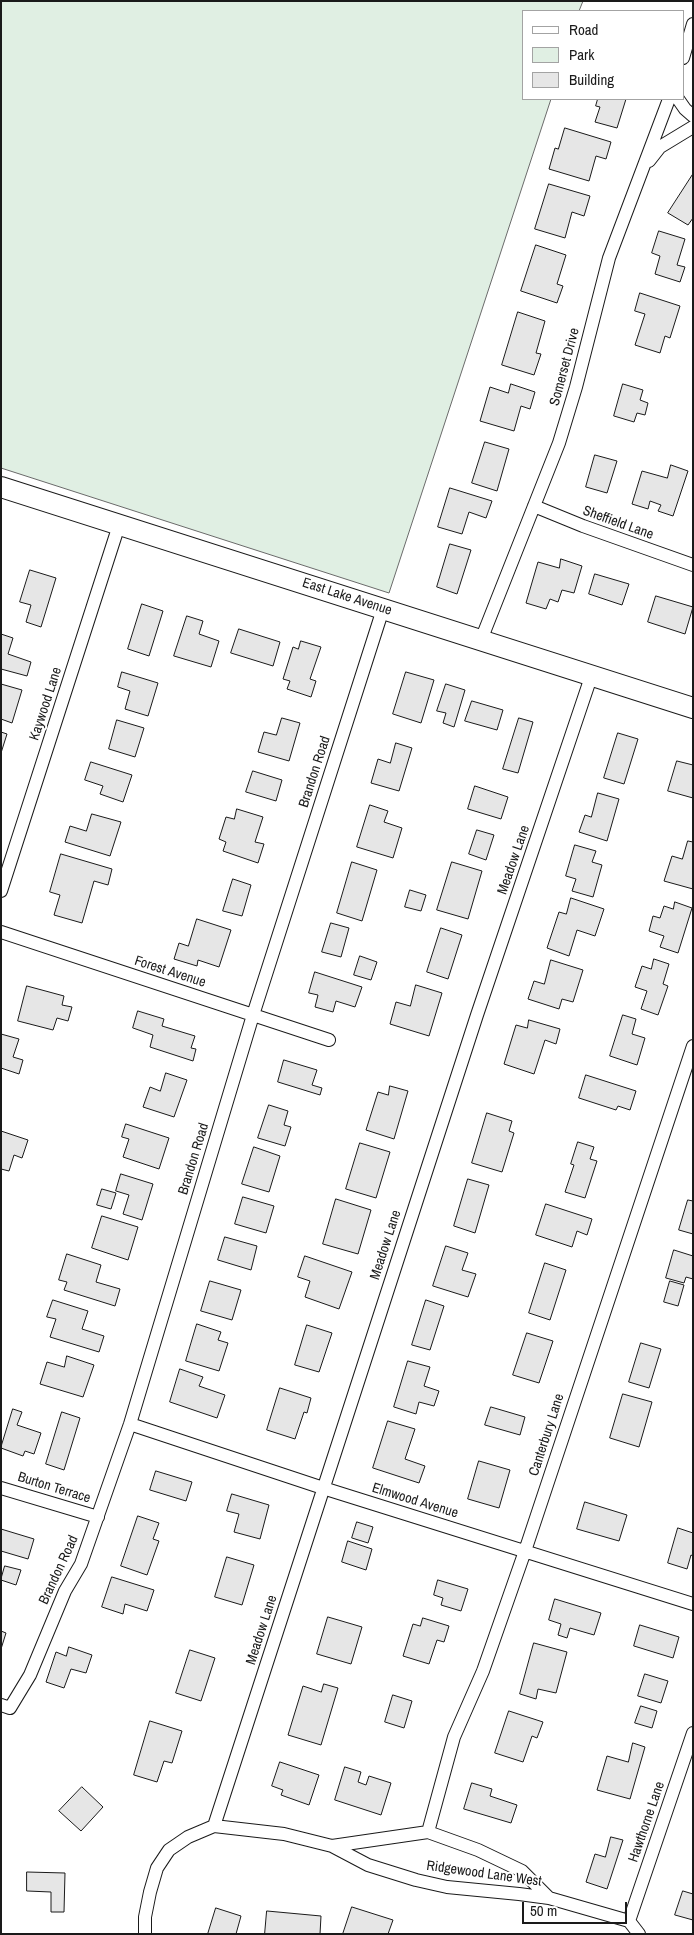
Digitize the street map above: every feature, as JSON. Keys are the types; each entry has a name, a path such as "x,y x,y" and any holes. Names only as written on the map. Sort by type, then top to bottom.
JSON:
{"main road":[{"name":"East Lake Avenue","path":"1,487 592,674 693,708"}],"street":[{"path":"684,55 693,24"},
{"name":"Somerset Drive","path":"481,640 559,443 576,388 609,258 669,100"},
{"path":"679,100 684,110 693,116"},
{"path":"642,168 660,147 693,127"},
{"name":"Sheffield Lane","path":"534,506 583,526 693,565"},
{"name":"Kaywood Lane","path":"1,891 119,525"},
{"name":"Brandon Road","path":"5,1707 30,1675 64,1591 82,1564 130,1424 253,1015 383,609"},
{"name":"Meadow Lane","path":"214,1826 477,1015 592,674"},
{"name":"Forest Avenue","path":"1,932 329,1040"},
{"name":"Canterbury Lane","path":"428,1832 454,1737 483,1671 525,1551 693,1046"},
{"name":"Elmwood Avenue","path":"130,1424 323,1488 693,1604"},
{"name":"Burton Terrace","path":"1,1488 98,1517"},
{"name":"Hawthorne Lane","path":"629,1921 693,1733"},
{"path":"145,1934 150,1892 157,1868 169,1850 188,1837 214,1826 284,1834 332,1846 428,1832"},
{"name":"Ridgewood Lane West","path":"428,1832 478,1850 522,1871 549,1898"},
{"name":"Ridgewood Lane West","path":"332,1846 368,1865 416,1880 447,1887 549,1898 629,1921"},
{"path":"629,1921 639,1934"}],"green space":[{"path":"1,1 583,1 579,10 522,10 522,100 551,100 389,593 1,468"}],"building":[{"path":"598,100 626,100 617,128 595,122 600,107 596,106"},
{"path":"565,128 611,142 606,159 596,156 589,181 549,169 555,148 558,149"},
{"path":"693,174 693,218 688,225 668,213"},
{"path":"549,184 590,196 584,216 572,212 565,238 535,229"},
{"path":"659,231 685,239 677,265 685,267 680,282 655,274 660,256 652,253"},
{"path":"536,245 566,255 557,284 563,286 557,303 521,291"},
{"path":"640,293 680,306 670,338 665,336 660,353 635,345 645,314 635,311"},
{"path":"518,312 545,321 536,353 541,354 534,375 502,365"},
{"path":"511,384 535,392 530,409 521,406 514,431 480,421 490,387 508,393"},
{"path":"623,384 643,390 640,400 648,403 645,415 637,413 634,422 614,416"},
{"path":"485,442 509,449 497,491 472,483"},
{"path":"595,455 617,461 607,493 586,487"},
{"path":"671,465 688,471 673,516 658,511 661,505 650,501 648,509 632,504 642,471 667,478"},
{"path":"450,488 492,501 486,518 469,512 462,534 438,527"},
{"path":"450,544 471,550 457,594 437,587"},
{"path":"561,559 582,566 574,593 562,590 558,602 550,599 546,609 526,603 538,562 559,568"},
{"path":"30,570 56,578 41,627 26,622 31,605 20,602"},
{"path":"595,574 629,584 622,605 589,594"},
{"path":"656,596 693,607 685,634 648,622"},
{"path":"142,604 163,611 149,656 128,649"},
{"path":"187,616 203,621 199,634 219,641 211,667 174,656"},
{"path":"239,629 280,642 273,666 231,653"},
{"path":"1,634 13,638 8,654 31,662 27,676 1,669"},
{"path":"301,641 321,647 310,679 316,681 311,697 287,689 290,681 283,679 293,647 298,649"},
{"path":"122,672 158,683 148,716 125,709 130,691 118,687"},
{"path":"406,672 434,680 421,723 393,714"},
{"path":"1,684 22,690 12,723 1,719"},
{"path":"446,684 465,690 454,727 443,723 446,713 437,711"},
{"path":"472,701 503,710 497,730 465,721"},
{"path":"282,718 300,723 289,761 258,752 264,732 276,735"},
{"path":"519,718 533,722 518,773 503,769"},
{"path":"117,720 144,728 135,757 109,749"},
{"path":"1,732 7,734 1,753"},
{"path":"618,733 638,739 624,784 604,778"},
{"path":"396,743 412,748 399,791 371,783 378,759 390,763"},
{"path":"677,761 693,765 693,798 668,791"},
{"path":"91,762 132,775 123,802 100,794 103,786 85,780"},
{"path":"253,771 282,780 276,801 246,792"},
{"path":"475,786 508,797 501,819 468,809"},
{"path":"598,793 619,799 607,841 579,832 585,815 591,817"},
{"path":"370,805 388,811 384,822 402,828 393,858 357,847"},
{"path":"237,809 263,817 255,842 264,844 258,863 223,851 226,842 219,839 226,817 234,819"},
{"path":"92,814 121,822 110,856 65,842 70,826 86,831"},
{"path":"477,830 494,835 486,860 469,854"},
{"path":"688,841 693,842 693,889 664,881 672,856 682,859"},
{"path":"575,845 596,851 592,862 602,865 593,897 572,891 576,879 566,876"},
{"path":"61,854 112,869 108,885 94,881 82,923 54,915 60,895 50,892"},
{"path":"352,862 377,870 362,921 337,913"},
{"path":"452,862 482,871 468,919 437,910"},
{"path":"233,879 251,885 242,916 223,911"},
{"path":"410,890 426,895 421,911 405,907"},
{"path":"571,898 604,909 595,936 577,930 569,956 547,948 559,912 566,914"},
{"path":"675,902 692,908 678,953 660,947 664,936 649,931 653,916 660,918 664,906 673,909"},
{"path":"197,919 231,930 219,967 198,960 197,966 174,959 179,943 188,946"},
{"path":"331,923 349,928 341,957 322,952"},
{"path":"441,928 462,935 448,979 427,972"},
{"path":"360,956 377,962 371,980 354,975"},
{"path":"654,959 669,964 663,984 668,986 658,1015 641,1009 647,991 635,987 642,966 651,969"},
{"path":"551,960 583,970 573,1002 562,999 559,1009 528,999 534,981 544,984"},
{"path":"315,972 362,987 355,1007 336,1001 333,1012 315,1007 318,995 309,993"},
{"path":"416,985 442,993 429,1036 390,1024 396,1002 410,1006"},
{"path":"27,986 64,996 62,1005 72,1007 68,1021 57,1018 53,1030 18,1021"},
{"path":"138,1011 164,1019 162,1026 195,1036 191,1048 196,1049 193,1061 150,1047 153,1035 133,1028"},
{"path":"623,1015 636,1019 632,1034 645,1038 637,1065 610,1056"},
{"path":"529,1020 560,1029 556,1044 545,1040 534,1074 504,1064 516,1025 527,1028"},
{"path":"1,1034 19,1039 13,1057 23,1060 19,1074 1,1068"},
{"path":"284,1060 317,1070 312,1085 322,1088 320,1095 278,1082"},
{"path":"166,1073 187,1080 174,1117 143,1107 150,1087 160,1091"},
{"path":"586,1075 636,1091 630,1110 618,1106 616,1110 579,1098"},
{"path":"390,1086 408,1091 394,1139 366,1130 378,1092 388,1095"},
{"path":"269,1105 288,1111 284,1125 291,1127 285,1146 258,1138"},
{"path":"487,1113 512,1121 509,1131 514,1133 502,1172 472,1163"},
{"path":"126,1124 169,1138 159,1169 123,1157 129,1139 122,1137"},
{"path":"1,1131 28,1140 22,1158 14,1155 9,1171 1,1169"},
{"path":"578,1142 594,1147 590,1159 597,1161 585,1198 565,1192 574,1165 571,1164"},
{"path":"360,1143 390,1152 376,1198 346,1189"},
{"path":"254,1147 280,1156 269,1192 242,1184"},
{"path":"121,1174 153,1184 142,1220 123,1214 129,1195 116,1191"},
{"path":"468,1179 489,1185 475,1233 454,1226"},
{"path":"102,1189 116,1193 111,1209 97,1205"},
{"path":"243,1197 274,1206 266,1233 235,1224"},
{"path":"336,1199 371,1210 358,1254 323,1244"},
{"path":"688,1200 693,1201 693,1234 679,1230"},
{"path":"546,1204 592,1219 587,1235 577,1231 572,1247 536,1235"},
{"path":"102,1216 138,1227 128,1260 92,1248"},
{"path":"225,1237 257,1246 251,1270 218,1260"},
{"path":"446,1246 468,1253 462,1270 476,1274 468,1297 433,1286"},
{"path":"674,1250 693,1256 693,1279 686,1277 684,1283 666,1278"},
{"path":"67,1254 101,1265 96,1282 120,1289 115,1306 64,1290 67,1282 59,1280"},
{"path":"305,1256 352,1272 339,1309 305,1297 310,1281 298,1277"},
{"path":"545,1263 566,1270 550,1320 529,1313"},
{"path":"210,1281 241,1290 232,1320 201,1311"},
{"path":"670,1281 684,1285 678,1306 664,1302"},
{"path":"53,1300 88,1311 82,1329 104,1336 99,1352 50,1337 56,1319 47,1317"},
{"path":"426,1300 444,1306 430,1350 412,1345"},
{"path":"197,1324 221,1332 218,1340 228,1343 219,1371 186,1361"},
{"path":"307,1325 332,1333 319,1372 295,1365"},
{"path":"527,1333 553,1341 539,1383 513,1375"},
{"path":"641,1343 661,1349 649,1388 629,1382"},
{"path":"67,1356 94,1365 83,1397 40,1384 47,1362 64,1367"},
{"path":"408,1361 430,1367 424,1386 439,1391 434,1406 419,1402 416,1414 394,1407"},
{"path":"180,1369 203,1377 199,1386 225,1395 217,1418 170,1402"},
{"path":"280,1388 311,1398 307,1413 304,1412 295,1439 267,1430"},
{"path":"623,1394 652,1402 639,1447 610,1438"},
{"path":"491,1407 525,1417 520,1435 485,1425"},
{"path":"13,1409 22,1412 17,1425 41,1433 34,1454 25,1451 23,1456 1,1448"},
{"path":"62,1412 80,1418 64,1470 46,1464"},
{"path":"388,1421 415,1429 405,1459 425,1466 419,1483 373,1468"},
{"path":"479,1461 510,1470 499,1508 468,1499"},
{"path":"156,1471 192,1482 186,1501 150,1490"},
{"path":"232,1494 269,1505 260,1539 234,1532 239,1514 227,1511"},
{"path":"585,1502 627,1515 619,1541 577,1529"},
{"path":"138,1516 159,1523 153,1539 159,1541 147,1575 121,1566"},
{"path":"357,1522 373,1527 368,1543 352,1538"},
{"path":"678,1528 693,1533 693,1556 691,1555 687,1569 668,1563"},
{"path":"1,1529 34,1539 28,1559 1,1551"},
{"path":"348,1541 372,1549 366,1570 342,1562"},
{"path":"227,1557 254,1565 242,1605 215,1597"},
{"path":"5,1566 21,1570 16,1585 1,1580"},
{"path":"112,1577 154,1590 147,1611 125,1604 123,1614 102,1607"},
{"path":"438,1580 468,1589 461,1611 441,1605 443,1598 434,1595"},
{"path":"555,1599 601,1613 594,1635 570,1628 567,1638 558,1635 561,1624 549,1620"},
{"path":"328,1617 362,1627 351,1664 317,1654"},
{"path":"423,1618 449,1626 444,1642 437,1640 429,1664 403,1656 413,1624 420,1626"},
{"path":"640,1625 679,1637 673,1658 634,1646"},
{"path":"1,1631 6,1633 1,1649"},
{"path":"534,1643 567,1652 556,1693 538,1689 536,1699 520,1694"},
{"path":"69,1647 92,1655 86,1673 71,1669 64,1688 46,1682 56,1652 66,1656"},
{"path":"190,1650 215,1658 201,1701 176,1693"},
{"path":"645,1674 668,1681 661,1703 638,1696"},
{"path":"324,1684 338,1688 321,1745 288,1735 303,1686 321,1692"},
{"path":"393,1695 412,1701 404,1728 385,1722"},
{"path":"641,1706 657,1711 652,1728 635,1723"},
{"path":"509,1711 543,1722 537,1738 532,1736 523,1762 495,1753"},
{"path":"150,1721 182,1731 172,1763 164,1761 157,1782 134,1775"},
{"path":"633,1743 645,1747 630,1799 597,1790 607,1756 628,1762"},
{"path":"280,1762 319,1775 309,1805 281,1795 283,1790 272,1786"},
{"path":"345,1767 361,1772 358,1782 366,1785 369,1776 391,1783 381,1815 335,1800"},
{"path":"472,1783 492,1789 490,1796 517,1805 511,1823 464,1809"},
{"path":"82,1787 103,1807 81,1831 59,1811"},
{"path":"611,1837 623,1840 607,1889 586,1882 595,1854 605,1857"},
{"path":"27,1872 65,1873 64,1912 51,1912 51,1892 27,1891"},
{"path":"683,1891 693,1894 693,1920 675,1915"},
{"path":"352,1907 393,1920 388,1934 343,1934"},
{"path":"216,1908 241,1916 236,1934 208,1934"},
{"path":"267,1911 321,1916 320,1934 265,1934"}]}
